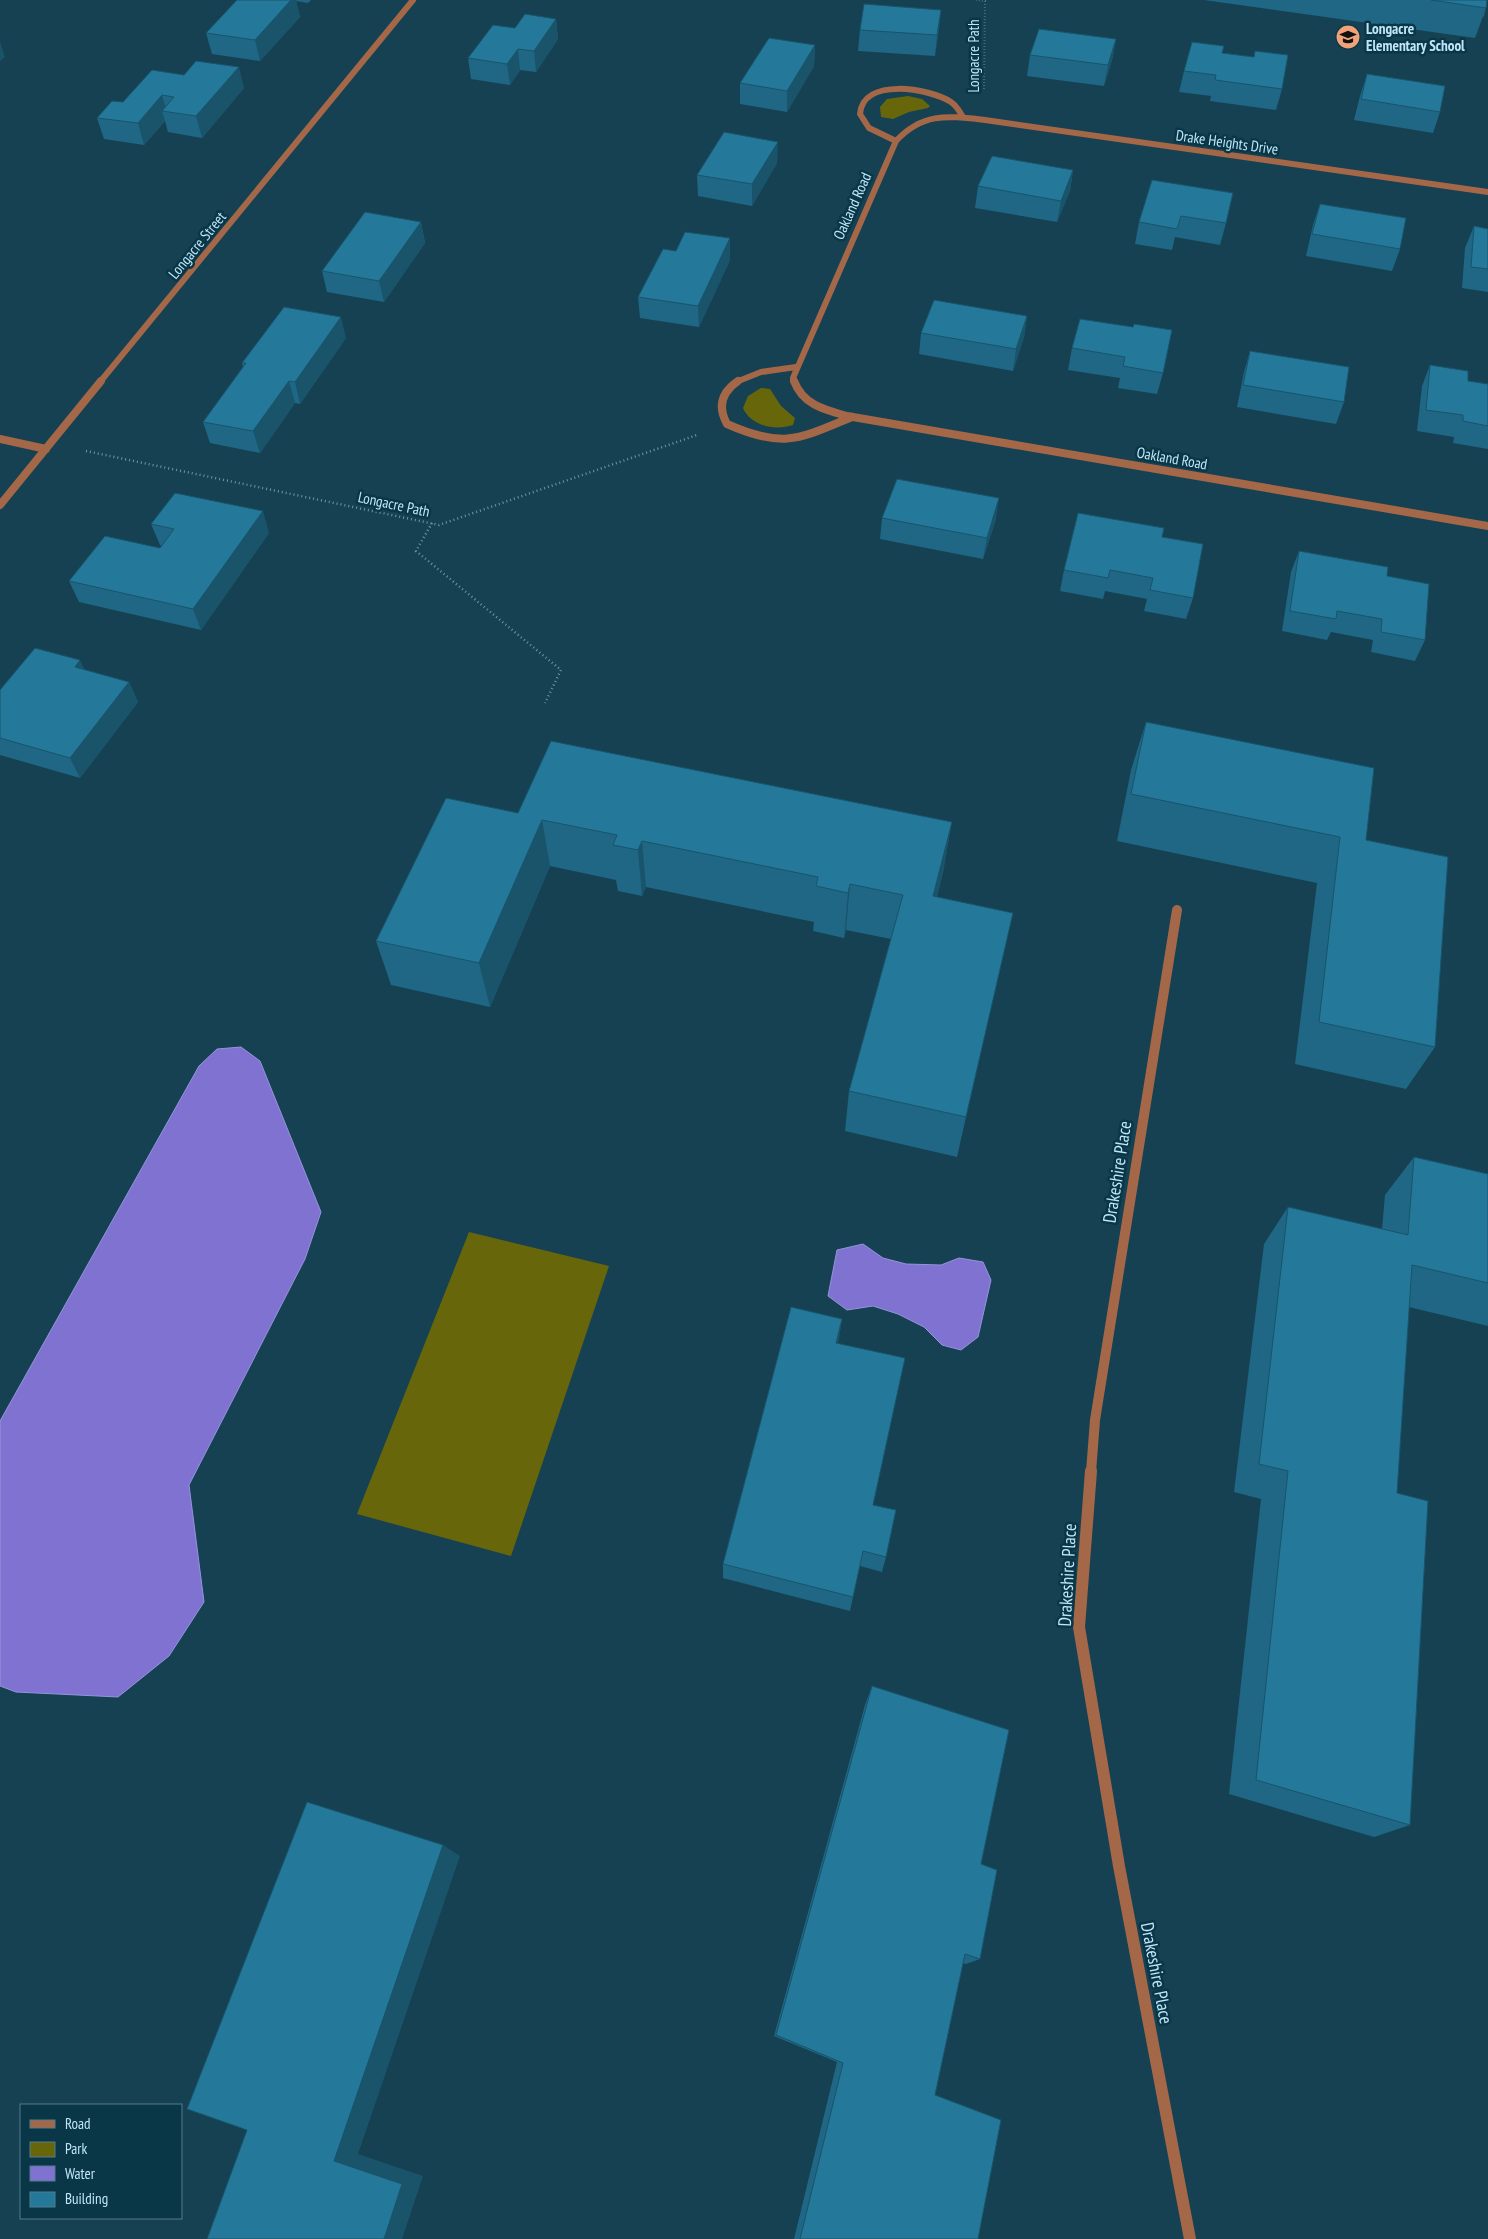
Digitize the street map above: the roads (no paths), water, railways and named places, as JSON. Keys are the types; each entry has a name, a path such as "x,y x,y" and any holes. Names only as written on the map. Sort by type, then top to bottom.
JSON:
{"street":[{"name":"Longacre Street","path":"0,505 413,0"},
{"path":"896,141 869,128 860,114 863,101 874,92 904,89 923,91 956,106 963,117"},
{"name":"Drake Heights Drive","path":"921,120 940,117 963,117 1488,192"},
{"name":"Oakland Road","path":"921,120 907,127 896,141 796,367 792,378 796,391 805,399 819,408 852,417 1488,526"},
{"path":"796,367 768,369 737,381 722,397 721,410 727,424 744,432 778,439 805,437 852,417"},
{"path":"0,439 46,449"},
{"name":"Drakeshire Place","path":"1177,910 1095,1420 1079,1627 1119,1866 1190,2239"}],"water":[{"path":"241,1047 260,1061 321,1212 305,1259 189,1485 204,1602 169,1656 118,1697 16,1692 0,1686 0,1421 199,1066 217,1049"},
{"path":"863,1244 883,1258 906,1264 941,1265 959,1258 983,1262 991,1280 978,1337 961,1350 942,1345 924,1327 898,1314 873,1306 847,1310 828,1296 837,1250"}],"place":[{"name":"Longacre Elementary School","path":"1348,37"}]}
